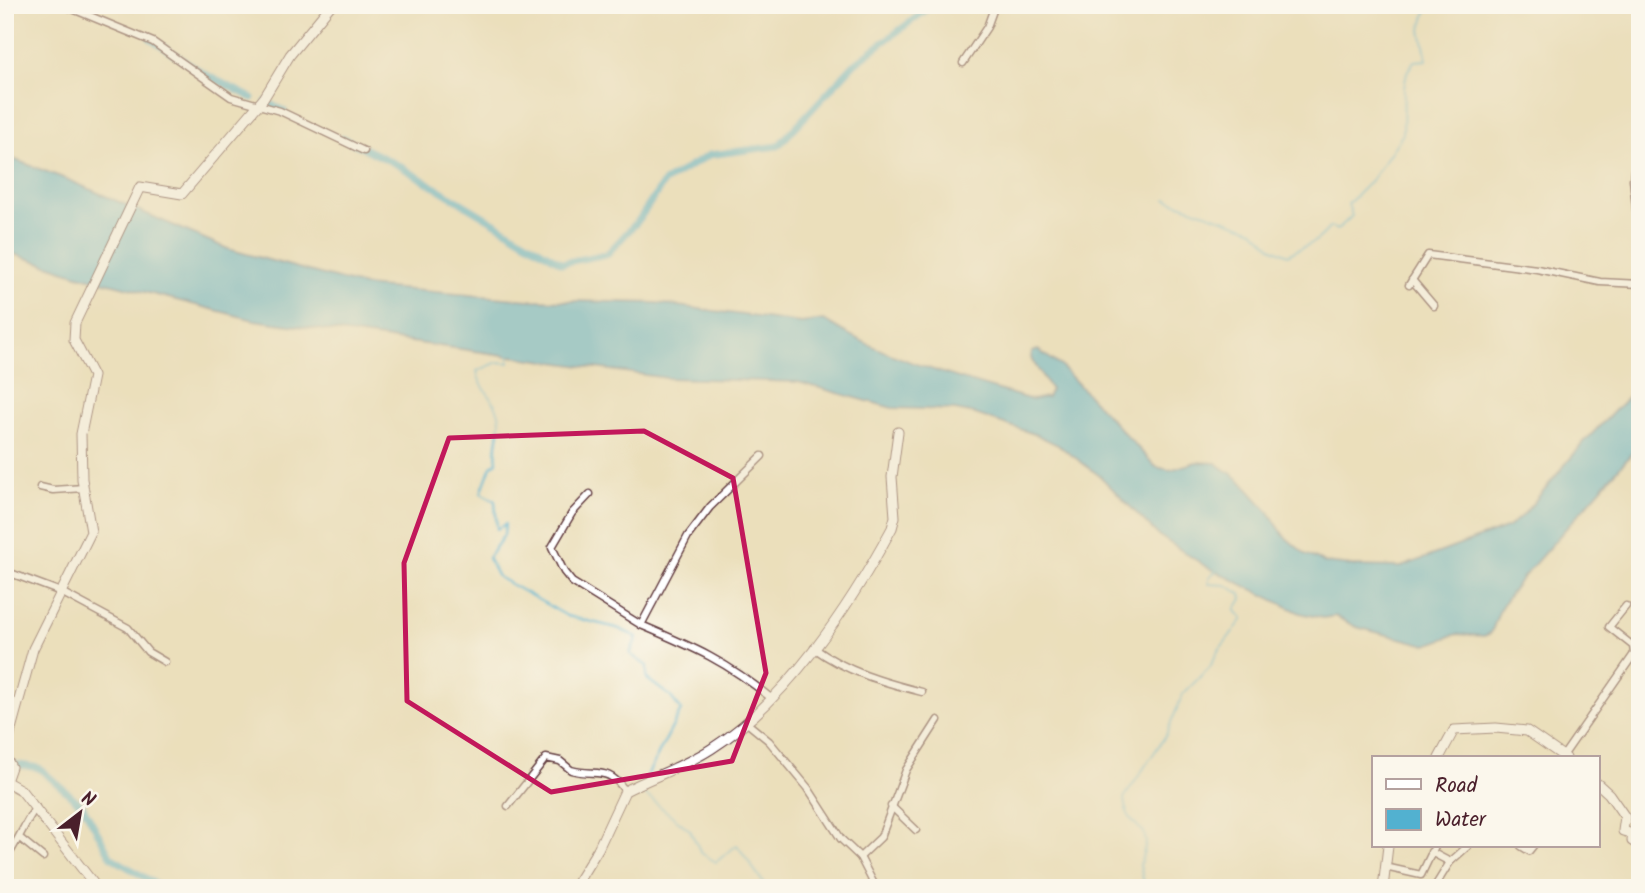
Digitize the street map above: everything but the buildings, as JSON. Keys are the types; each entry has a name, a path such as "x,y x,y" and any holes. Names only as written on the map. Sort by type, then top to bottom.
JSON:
{"street":[{"path":"63,5 153,43 232,97 279,111 364,151"},
{"path":"97,888 36,807 21,790 6,783 15,708 33,649 91,532 84,488 81,435 93,376 74,340 75,323 140,187 182,194 257,106 290,55 331,5"},
{"path":"963,63 987,27 995,5"},
{"path":"1640,129 1633,179 1640,246"},
{"path":"1434,306 1411,283 1428,254 1537,269 1600,282 1640,284"},
{"path":"574,888 598,849 625,791 678,769 747,723 772,699 825,638 892,528 895,517 892,477 898,432"},
{"path":"641,625 688,536 710,507 762,456"},
{"path":"40,486 53,489 84,488"},
{"path":"590,494 572,513 552,547 572,582 641,625 699,648 751,681 772,699"},
{"path":"5,571 61,592 128,628 148,652 165,662"},
{"path":"1565,756 1634,654 1633,646 1609,627 1626,606"},
{"path":"814,648 835,663 872,679 922,692"},
{"path":"860,857 878,843 906,770 938,720"},
{"path":"747,723 769,741 808,788 841,839 860,857 876,888"},
{"path":"1440,756 1454,730 1460,728 1527,731 1563,756"},
{"path":"508,806 546,758 560,761 571,770 594,771 616,778 625,791"},
{"path":"1600,786 1609,793 1625,817 1623,831 1633,834 1632,841 1640,846"},
{"path":"891,806 916,830"},
{"path":"5,860 21,839 26,822 36,807"},
{"path":"21,839 43,857"},
{"path":"1383,888 1388,848"},
{"path":"1434,888 1450,862 1466,848"},
{"path":"1385,867 1421,875 1433,849 1450,862"}],"highlighted area":[{"path":"644,431 733,478 766,673 732,761 551,792 407,701 404,563 449,438"}],"water":[{"path":"5,156 66,179 228,249 364,286 530,300 656,303 801,323 824,320 899,358 1032,400 1047,397 1051,390 1031,358 1032,352 1038,350 1061,366 1156,467 1170,470 1196,462 1216,463 1240,480 1269,512 1284,536 1305,554 1325,563 1401,567 1508,527 1524,514 1584,442 1640,385 1640,444 1517,584 1501,607 1491,633 1484,636 1457,634 1427,645 1356,627 1335,616 1323,618 1300,613 1205,566 1158,535 1100,476 1058,445 975,414 955,410 892,408 798,382 667,378 254,320 78,275 5,251"}],"waterway":[{"path":"343,138 398,165 562,263 607,254 638,221 664,182 709,155 778,146 854,64 933,5"},
{"path":"1166,199 1254,230 1271,247 1288,255 1314,242 1330,227 1337,230 1352,216 1348,204 1370,182 1403,134 1407,72 1414,61 1427,60 1421,30 1426,12 1439,5"},
{"path":"150,38 205,74 252,98"},
{"path":"266,102 284,111"},
{"path":"509,354 509,363 498,362 477,371 500,420 497,462 491,466 481,493 495,501 497,529 505,524 504,535 488,558 498,577 567,616 617,628 637,637 630,654 647,666 647,679 670,696 681,710 648,774"},
{"path":"1145,888 1140,865 1146,843 1144,832 1130,817 1124,798 1166,735 1183,694 1210,667 1218,651 1243,619 1235,610 1242,599 1241,594 1226,585 1209,584 1209,577 1217,570"},
{"path":"6,763 39,768 83,806 111,857 162,888"},
{"path":"639,790 690,830 701,853 716,862 737,845 767,888"}]}
